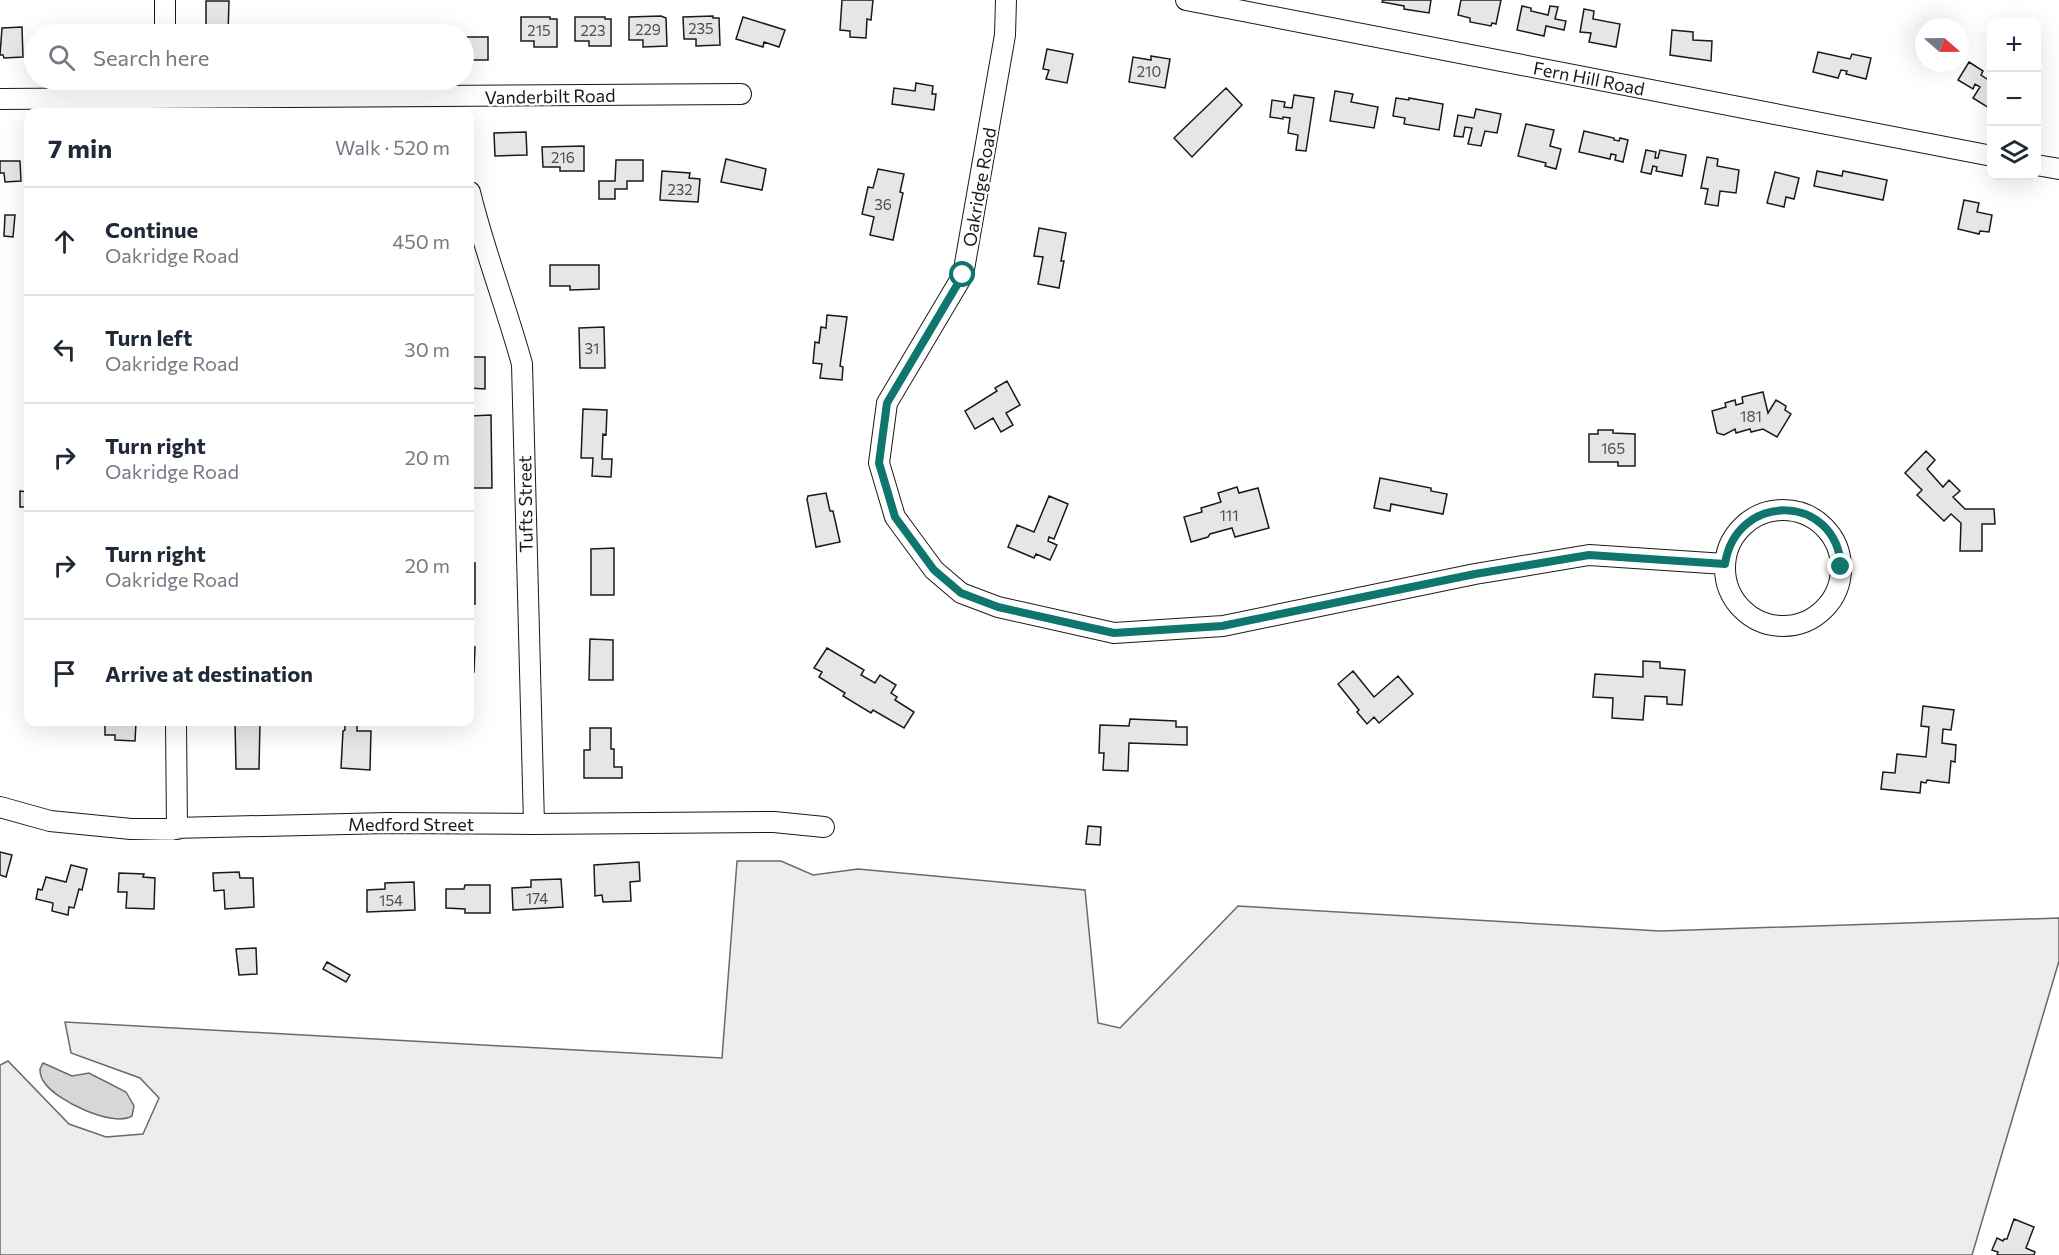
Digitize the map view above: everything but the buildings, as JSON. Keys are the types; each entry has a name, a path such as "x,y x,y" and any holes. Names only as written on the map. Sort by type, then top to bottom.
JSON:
{"street":[{"path":"165,0 165,24"},
{"name":"Oakridge Road","path":"1006,0 1005,35 963,275 887,403 879,463 895,517 934,570 961,593 998,607 1114,633 1222,626 1475,574 1589,555 1725,564"},
{"name":"Fern Hill Road","path":"1186,0 1987,155"},
{"name":"Vanderbilt Road","path":"0,99 166,97 448,105 741,94"},
{"path":"2041,166 2059,169"},
{"name":"Tufts Street","path":"474,210 522,364 534,824"},
{"path":"1789,510 1808,515 1820,522 1829,532 1839,549 1842,572 1835,594 1820,613 1796,625 1776,626 1757,620 1737,603 1728,585 1725,564 1730,545 1746,524 1763,514 1789,510"},
{"path":"176,726 177,829"},
{"name":"Medford Street","path":"0,807 50,821 130,829 388,823 774,822 824,827"}],"shaded area":[{"path":"737,861 781,861 813,875 858,869 1085,890 1098,1023 1120,1028 1238,906 1660,931 2059,918 2059,961 1972,1255 0,1255 0,1065 8,1061 69,1124 106,1137 143,1134 159,1098 140,1078 71,1053 65,1022 722,1058"},
{"path":"43,1063 72,1076 89,1073 126,1092 134,1106 132,1116 123,1119 99,1115 60,1097 41,1077 40,1069"}],"route":[{"path":"963,275 887,403 879,463 895,517 934,570 961,593 998,607 1114,633 1222,626 1475,574 1589,555 1725,564 1730,545 1741,528 1757,516 1782,510 1796,511 1820,522 1833,537 1839,549 1841,567"}]}
